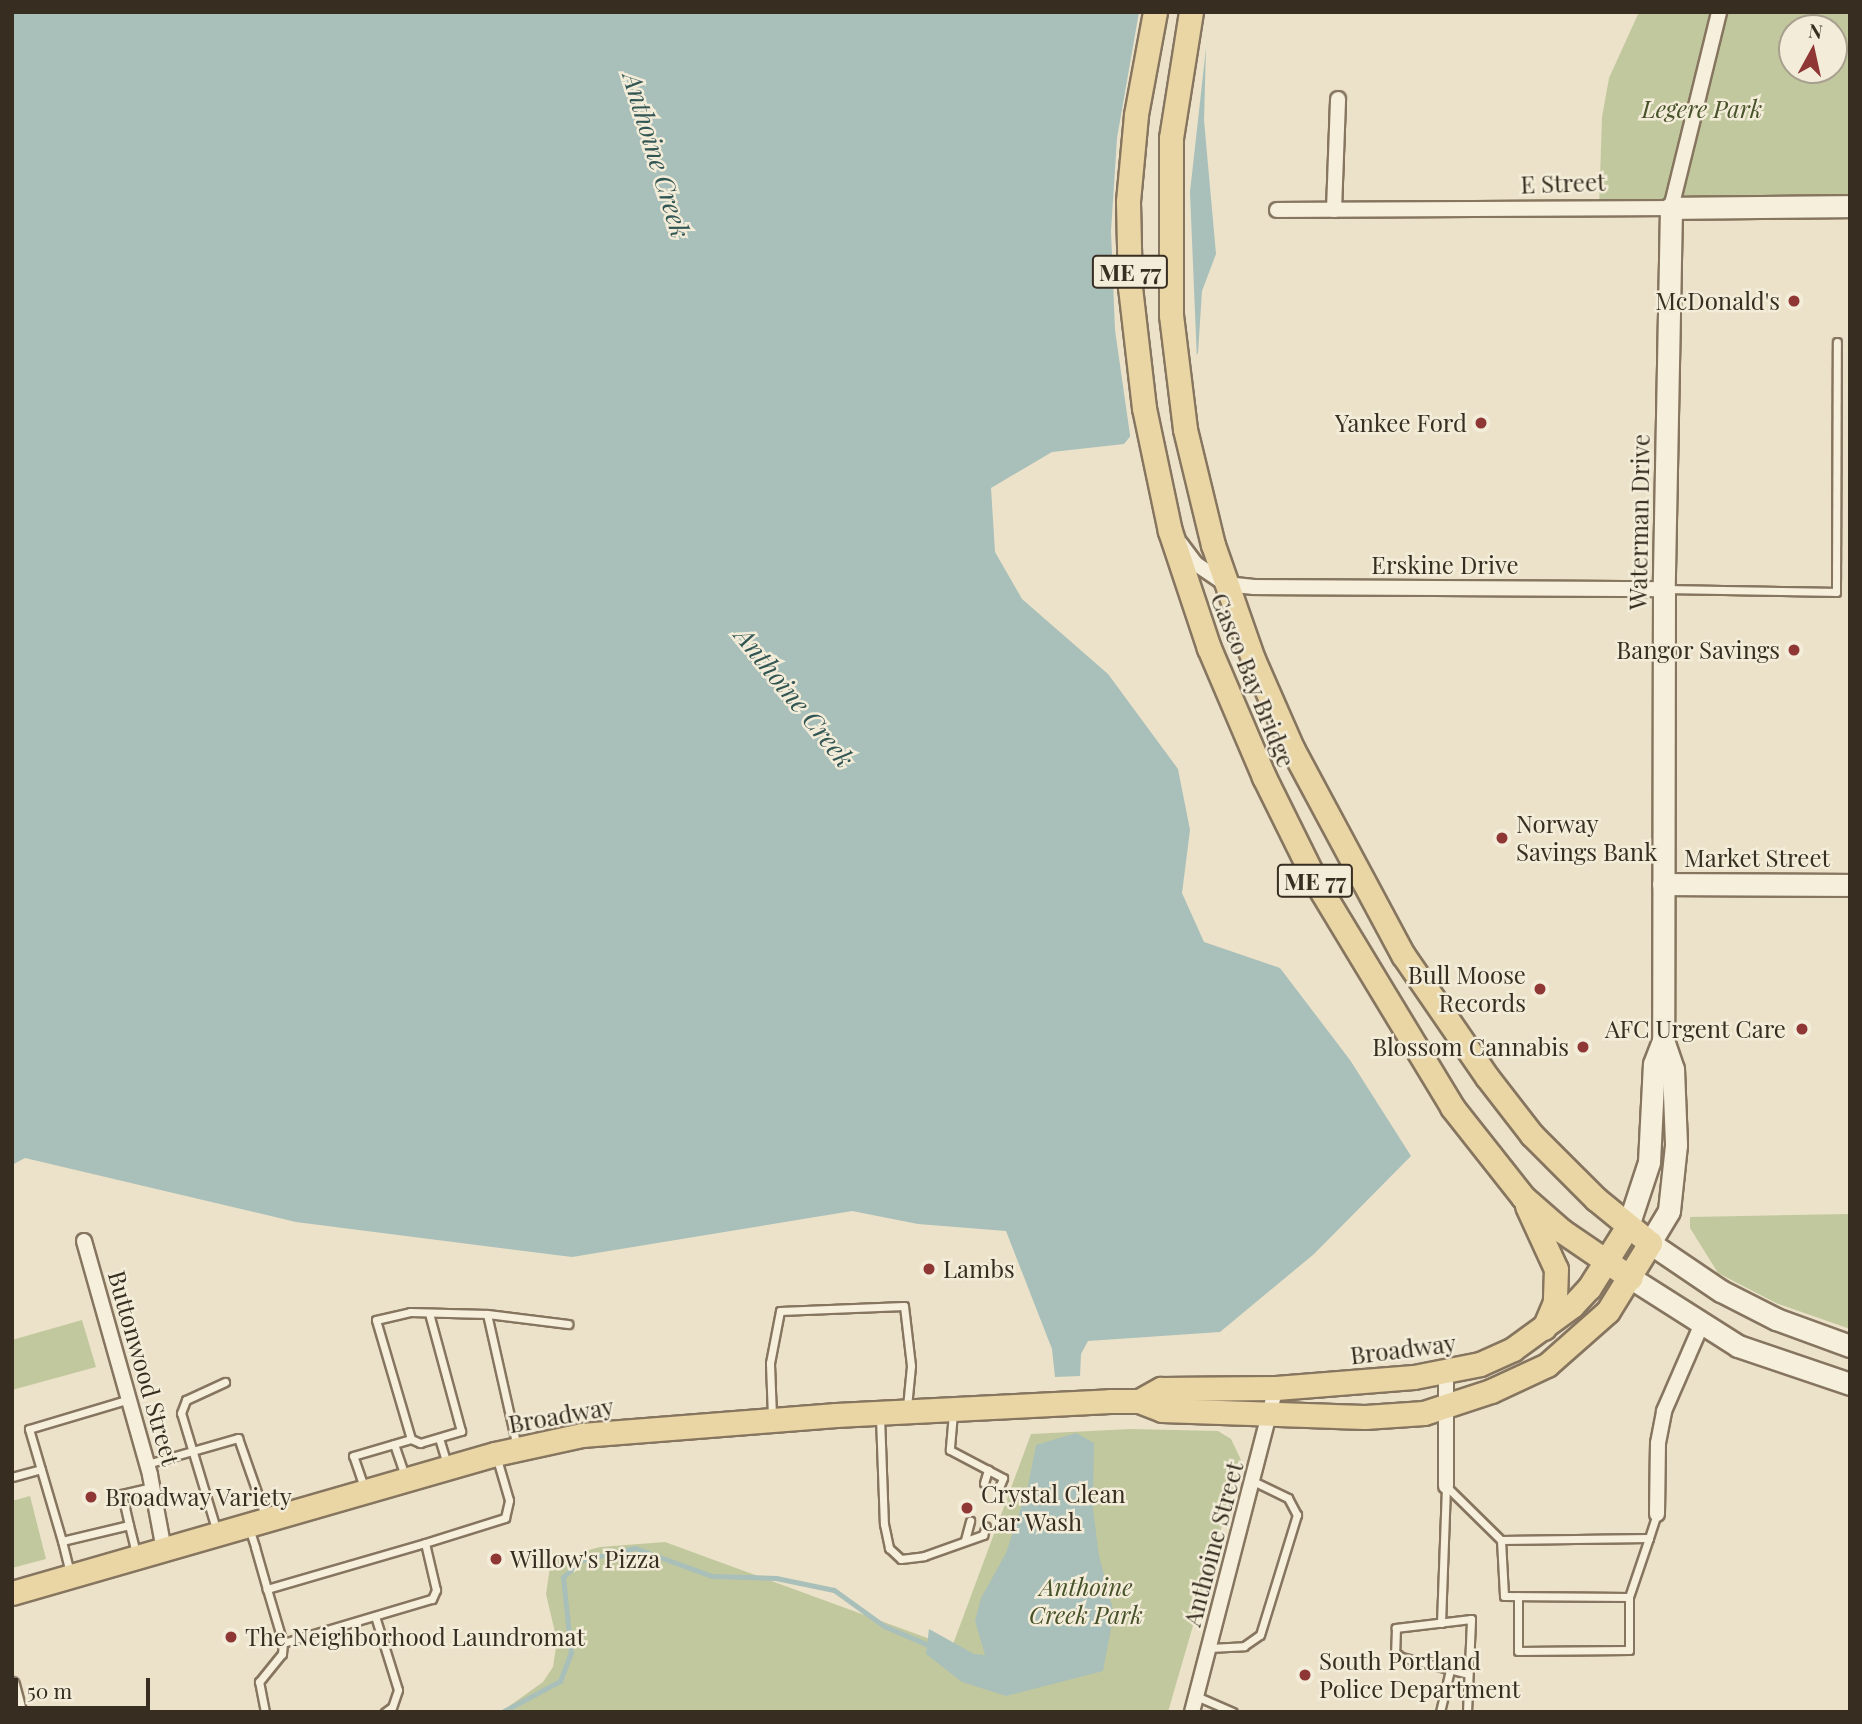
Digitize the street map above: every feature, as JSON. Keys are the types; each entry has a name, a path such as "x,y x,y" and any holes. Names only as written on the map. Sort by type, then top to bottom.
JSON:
{"main road":[{"name":"Casco Bay Bridge","path":"1155,12 1136,115 1128,202 1130,287 1144,408 1170,531 1240,723 1316,882 1451,1107 1523,1197 1606,1262"},
{"name":"Casco Bay Bridge","path":"1191,12 1171,138 1167,226 1181,401 1207,524 1226,584 1293,750 1403,955 1479,1068 1532,1135 1628,1226"},
{"path":"1523,1197 1556,1269 1555,1302 1544,1328"},
{"name":"ME 77","path":"1628,1226 1650,1243"},
{"name":"Waterman Drive","path":"1606,1262 1628,1226"},
{"name":"Waterman Drive","path":"1631,1278 1650,1243"},
{"name":"ME 77","path":"1606,1262 1631,1278"},
{"name":"Broadway","path":"1139,1401 1161,1389 1276,1388 1446,1373 1513,1349 1544,1328 1585,1292 1606,1262"},
{"name":"Broadway","path":"12,1593 506,1451 646,1427 1139,1401 1162,1410 1365,1417 1445,1409 1547,1365 1604,1316 1631,1278"}],"street":[{"name":"Waterman Drive","path":"1650,1243 1669,1211 1676,1145 1673,1069 1663,1040 1664,589 1671,208 1719,12"},
{"path":"1334,210 1338,99"},
{"name":"E Street","path":"1277,210 1850,206"},
{"path":"1170,531 1196,564 1226,584"},
{"name":"Erskine Drive","path":"1226,584 1664,589"},
{"name":"Market Street","path":"1663,884 1850,885"},
{"name":"Waterman Drive","path":"1628,1226 1649,1162 1654,1064 1663,1040"},
{"name":"Buttonwood Street","path":"84,1241 126,1400 153,1487 164,1550"},
{"name":"ME 77","path":"1650,1243 1721,1291 1776,1320 1850,1346"},
{"name":"ME 77","path":"1631,1278 1701,1326 1765,1357 1850,1384"},
{"path":"1657,1514 1658,1443 1664,1411 1670,1388 1701,1326"},
{"path":"1446,1373 1446,1486"},
{"name":"Anthoine Street","path":"1192,1712 1255,1482 1276,1388"},
{"path":"12,1685 19,1712"}],"lane":[{"path":"1664,589 1836,592 1838,342"},
{"path":"772,1419 770,1363 780,1311 904,1307 911,1366 907,1412"},
{"path":"411,1439 376,1320 410,1312 486,1314 568,1324"},
{"path":"365,1491 353,1456 411,1439 420,1443 461,1431 429,1313"},
{"path":"267,1589 505,1518 509,1500 506,1451 486,1314"},
{"path":"218,1533 181,1413 186,1400 225,1382"},
{"path":"71,1577 29,1429 126,1400"},
{"path":"953,1410 950,1450 1003,1478 999,1488"},
{"path":"880,1413 889,1548 901,1559 924,1556 983,1535 986,1526"},
{"path":"147,1464 238,1438 257,1522 267,1589 283,1643 282,1654 259,1682 265,1712"},
{"path":"439,1438 449,1467"},
{"path":"394,1444 407,1479"},
{"path":"12,1477 41,1469"},
{"path":"984,1483 988,1470"},
{"path":"1208,1648 1244,1646 1259,1635 1297,1515 1288,1498 1255,1482"},
{"path":"1446,1486 1501,1540 1504,1596 1629,1597"},
{"path":"1441,1623 1446,1486"},
{"path":"136,1557 122,1494 153,1487"},
{"path":"1518,1596 1518,1651 1629,1650 1629,1597 1657,1514"},
{"path":"965,1540 970,1521"},
{"path":"62,1541 130,1525"},
{"path":"1501,1540 1649,1538"},
{"path":"283,1643 432,1599 436,1590 425,1543"},
{"path":"375,1616 398,1690 392,1707 385,1712"},
{"path":"1467,1712 1471,1619 1396,1628 1395,1652 1468,1674"},
{"path":"1440,1712 1450,1670"},
{"path":"1196,1696 1233,1712"}],"green space":[{"name":"Legere Park","path":"1639,12 1850,12 1850,206 1599,208 1602,117 1609,78"},
{"path":"1850,1214 1850,1329 1776,1303 1718,1273 1690,1228 1690,1217"},
{"path":"82,1320 96,1367 12,1390 12,1340"},
{"name":"Anthoine Creek Park","path":"1130,1429 1218,1431 1231,1439 1241,1460 1168,1712 501,1712 543,1682 553,1667 557,1641 546,1594 550,1567 559,1558 600,1547 665,1542 952,1647 1031,1434"},
{"path":"30,1496 46,1559 12,1568 12,1501"}],"water":[{"path":"12,12 1207,12 1204,120 1216,254 1202,291 1198,353 1124,444 1052,452 991,488 995,552 1022,599 1108,674 1178,769 1190,830 1182,893 1204,942 1280,968 1350,1060 1411,1156 1314,1254 1220,1332 1088,1341 1081,1354 1080,1376 1055,1377 1052,1349 1006,1231 918,1224 852,1211 572,1257 296,1222 25,1158 12,1165"},
{"path":"1076,1433 1094,1443 1093,1509 1099,1556 1114,1613 1103,1671 1006,1696 962,1682 926,1654 929,1629 974,1654 985,1655 975,1621 981,1598 1006,1553 1028,1486 1036,1445"}],"pier":[{"path":"1139,12 1210,12 1190,192 1197,360 1131,442 1115,330 1111,231 1117,138"}],"waterway":[{"name":"Anthoine Creek","path":"502,1712 560,1681 571,1653 563,1577 582,1560 635,1548 712,1576 776,1578 834,1590 884,1626 933,1647"}],"place":[{"name":"McDonald's","path":"1794,301"},
{"name":"Yankee Ford","path":"1481,423"},
{"name":"Bangor Savings","path":"1794,650"},
{"name":"Norway Savings Bank","path":"1502,838"},
{"name":"Bull Moose Records","path":"1540,989"},
{"name":"AFC Urgent Care","path":"1802,1029"},
{"name":"Blossom Cannabis","path":"1583,1047"},
{"name":"Lambs","path":"929,1269"},
{"name":"Broadway Variety","path":"91,1497"},
{"name":"Crystal Clean Car Wash","path":"967,1508"},
{"name":"Willow's Pizza","path":"496,1559"},
{"name":"The Neighborhood Laundromat","path":"231,1637"},
{"name":"South Portland Police Department","path":"1305,1675"}]}
